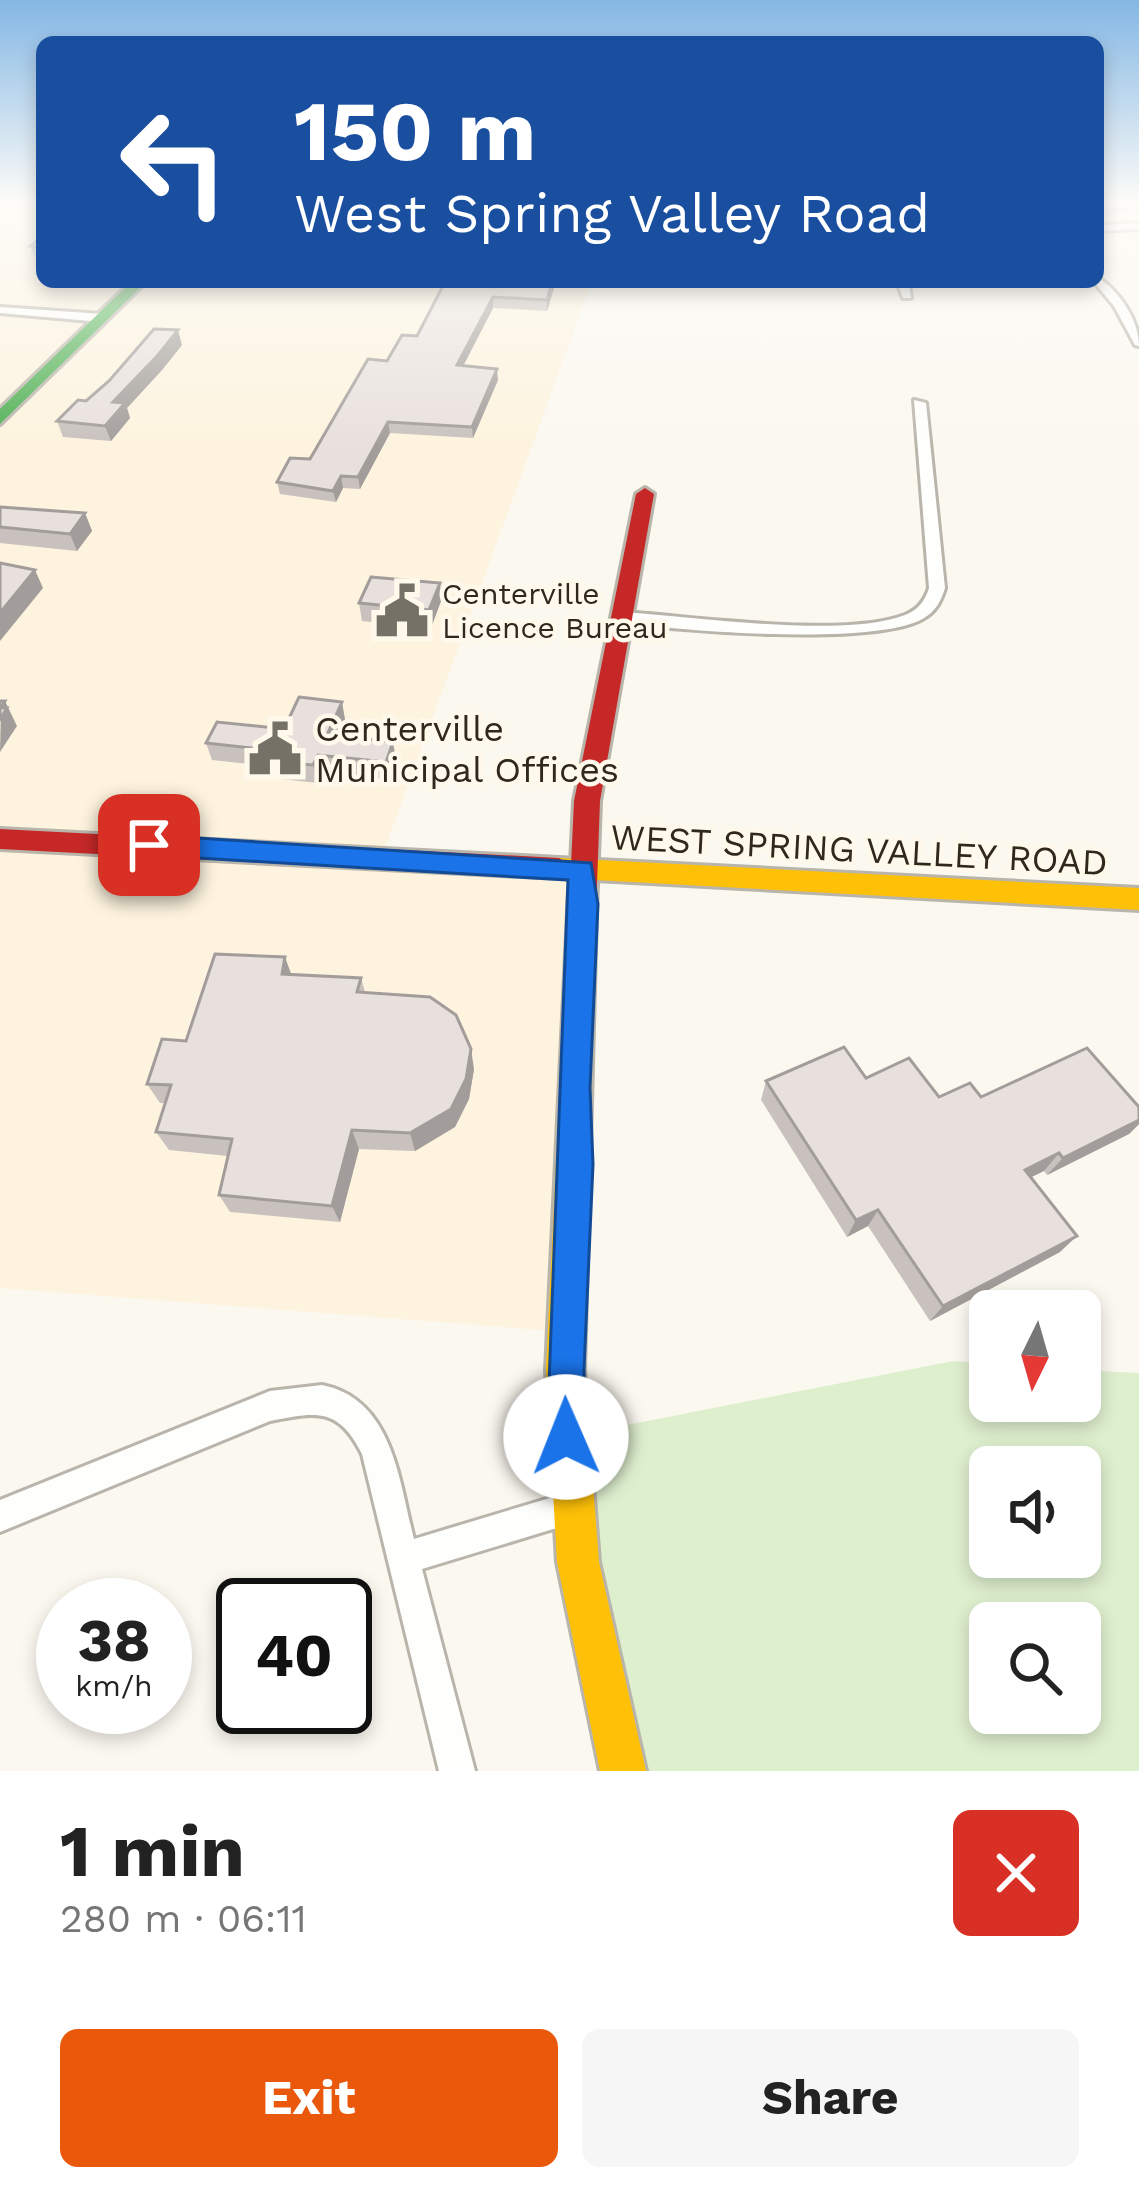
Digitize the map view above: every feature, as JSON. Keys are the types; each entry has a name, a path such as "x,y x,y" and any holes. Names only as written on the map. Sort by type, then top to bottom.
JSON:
{"street":[{"path":"1104,287 1120,305 1139,342"},
{"path":"0,419 133,288"},
{"path":"0,310 102,318"},
{"path":"621,617 868,628 921,614 937,588 919,403"},
{"path":"623,1771 599,1675 573,1508 565,1370 577,1164 574,1088 586,801 645,494"},
{"name":"WEST SPRING VALLEY ROAD","path":"0,838 1139,899"},
{"path":"0,1516 270,1406 312,1398 338,1401 356,1414 367,1431 406,1558 457,1771"},
{"path":"406,1558 573,1508"}],"shaded area":[{"path":"0,285 590,288 382,856 581,871 567,1332 0,1288"}],"green space":[{"path":"953,1361 969,1362 969,1422 1101,1422 1101,1371 1139,1373 1139,1771 623,1771 566,1437"}],"building":[{"path":"442,288 550,288 547,300 493,297 457,365 497,369 472,427 388,422 358,477 341,476 333,491 277,482 290,458 310,459 368,359 387,361 402,335 417,336"},
{"path":"154,329 178,330 113,402 125,403 105,426 57,421 78,400 86,401 109,381"},
{"path":"0,507 85,513 70,534 0,527"},
{"path":"0,563 35,570 0,613"},
{"path":"371,577 440,583 429,610 359,603"},
{"path":"299,697 342,702 327,735 393,742 386,762 318,755 313,765 275,762 279,751 206,743 217,722 284,729"},
{"path":"215,954 285,957 282,974 361,978 357,992 430,997 456,1015 471,1049 466,1079 451,1109 410,1133 352,1130 332,1206 219,1195 232,1139 156,1132 171,1085 147,1084 162,1039 186,1041"},
{"path":"844,1047 866,1078 909,1058 939,1097 970,1083 981,1097 1087,1048 1139,1107 1139,1120 1063,1158 1059,1153 1025,1170 1077,1236 943,1306 878,1210 856,1220 766,1081"}],"traffic: fast":[{"path":"0,419 133,288"}],"traffic: slow":[{"path":"559,868 1139,899"},
{"path":"582,912 565,1370 578,1562 623,1771"}],"traffic: jam":[{"path":"582,912 587,801 645,494"},
{"path":"0,839 559,868"}],"place":[{"name":"Centerville Licence Bureau","path":"402,611"},
{"name":"Centerville Municipal Offices","path":"275,749"}],"route":[{"path":"149,845 581,871 584,904 574,1088 577,1164 565,1370 566,1437"}]}
